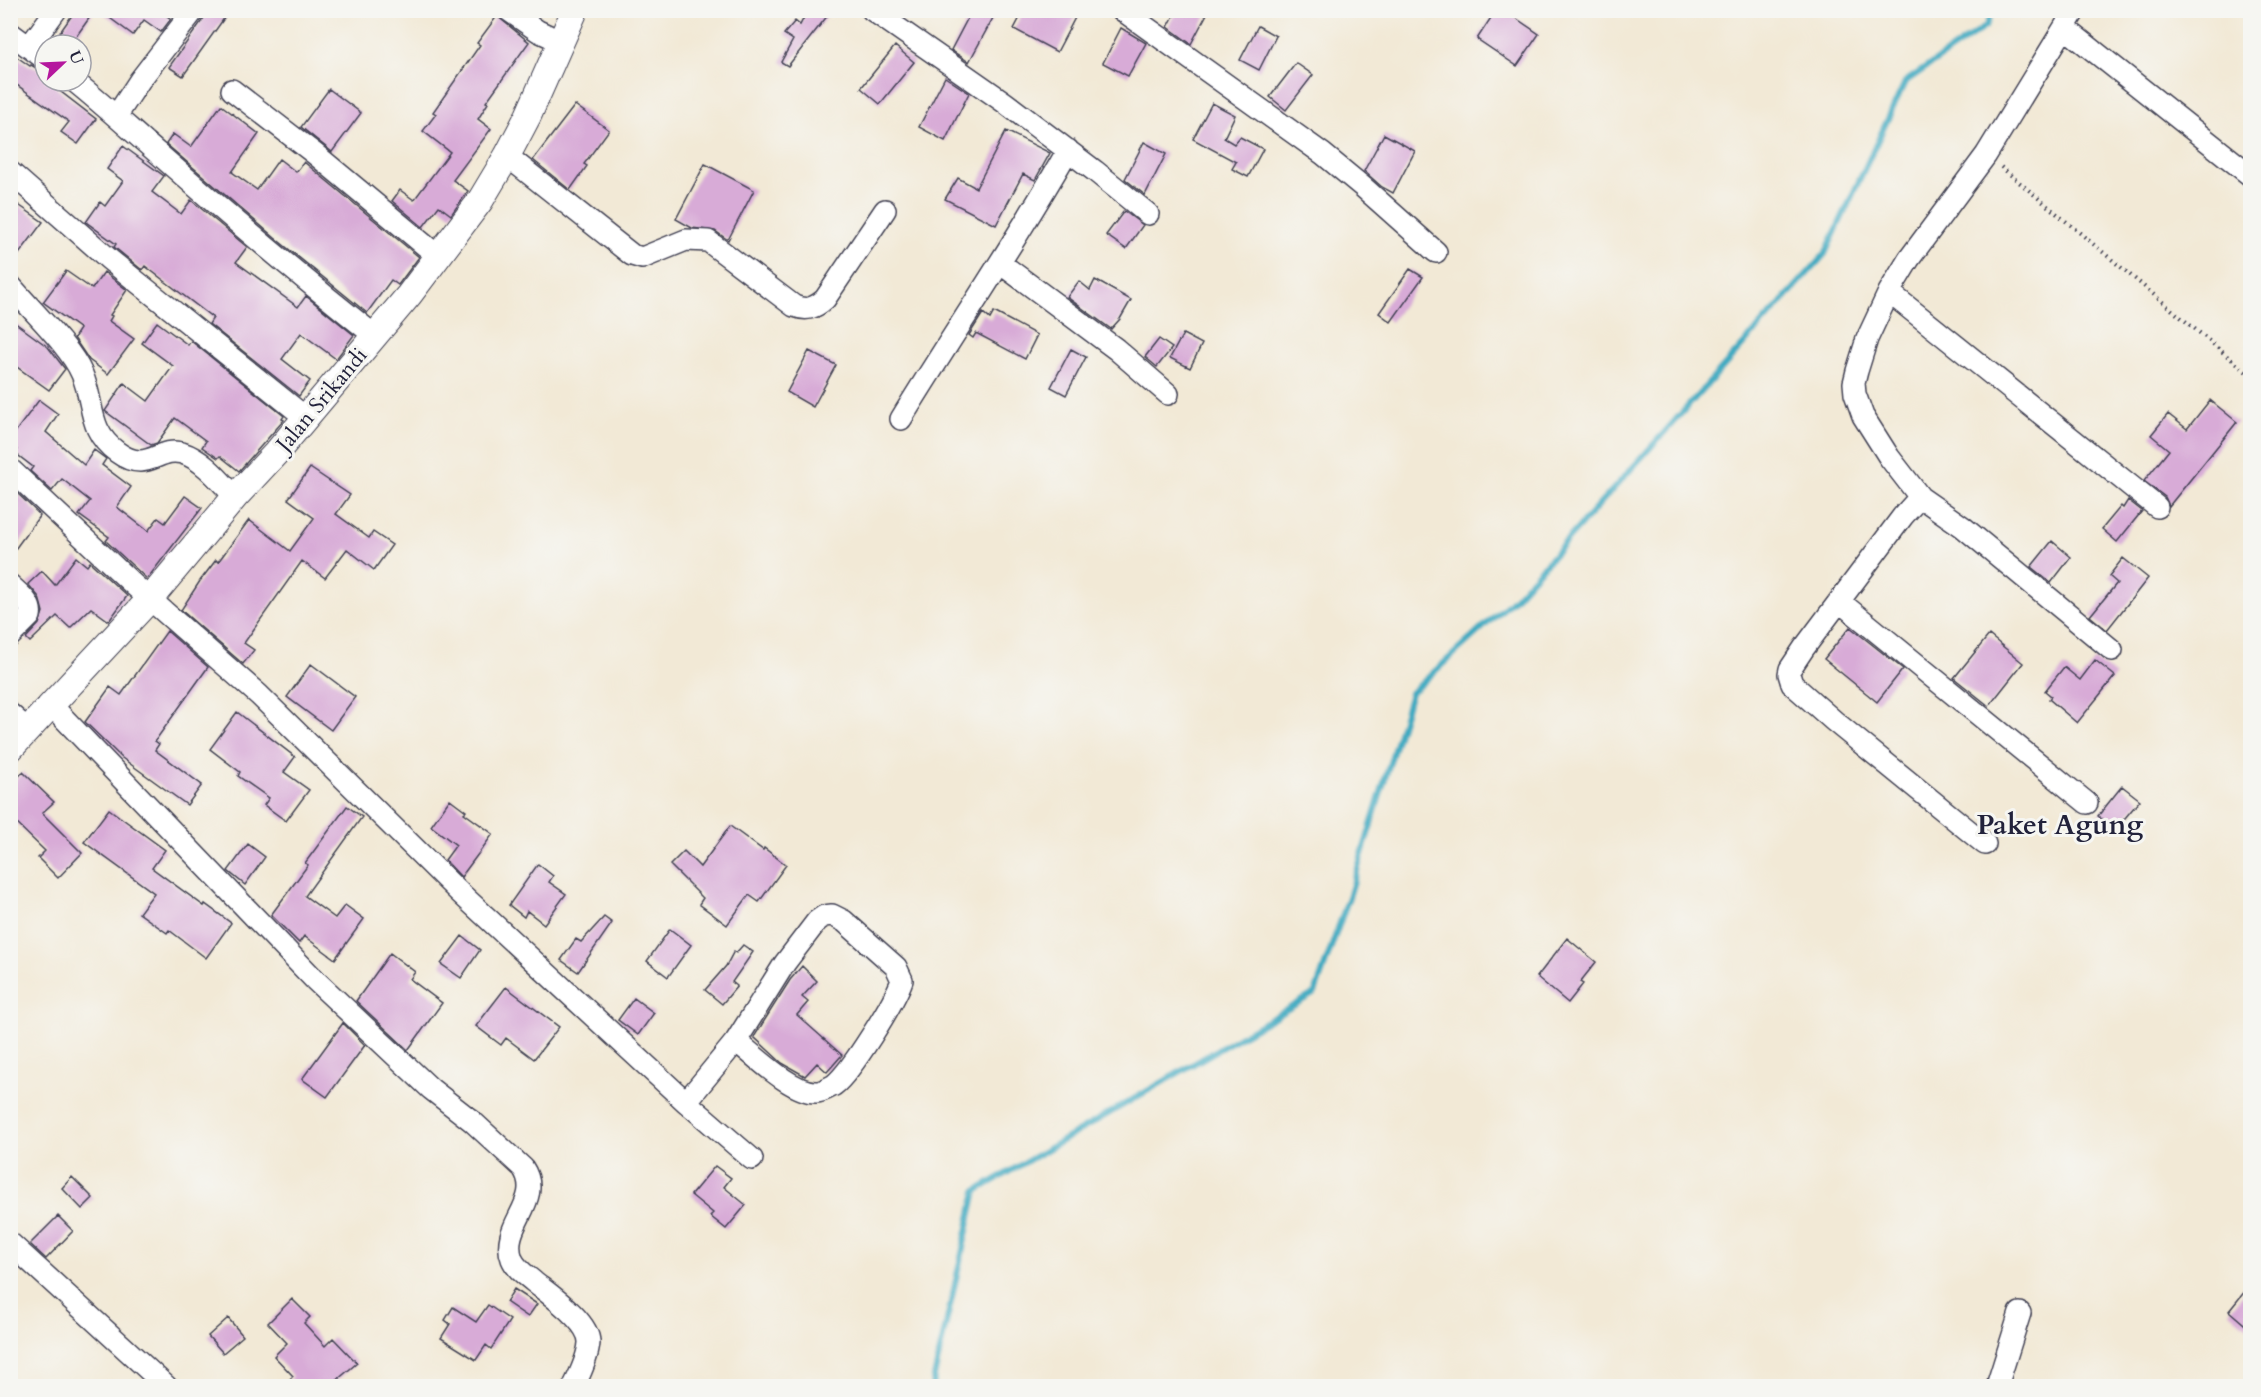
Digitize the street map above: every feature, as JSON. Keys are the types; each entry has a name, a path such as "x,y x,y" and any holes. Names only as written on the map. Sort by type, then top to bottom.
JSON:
{"street":[{"path":"46,33 56,10"},
{"path":"117,115 140,80 194,10"},
{"path":"508,10 538,32 562,42"},
{"name":"Jalan Srikandi","path":"10,748 20,722 52,706 150,599 235,497 306,418 439,256 480,201 507,156 528,116 575,10"},
{"path":"872,10 1004,102 1148,214"},
{"path":"1122,10 1323,154 1364,186 1436,252"},
{"path":"2112,650 1964,527 1920,497 1889,457 1868,424 1858,405 1854,383 1867,339 1889,292 1933,225 1986,155 2070,19 2250,175"},
{"path":"10,33 33,49"},
{"path":"232,90 315,153 439,256"},
{"path":"89,93 117,115 167,162 375,336"},
{"path":"901,419 952,335 1039,201 1068,150"},
{"path":"507,156 567,206 632,255 642,258 686,240 708,241 799,308 813,308 825,299 840,280 885,210"},
{"path":"10,172 110,260 306,418"},
{"path":"1000,263 1116,349 1168,394"},
{"path":"10,285 72,355 87,387 96,428 117,452 132,461 150,460 180,452 190,456 235,497"},
{"path":"1889,292 2157,507"},
{"path":"10,469 150,599 259,695 458,891 752,1159"},
{"path":"1920,497 1792,663 1789,674 1792,684 1834,721 1985,844"},
{"path":"10,585 30,605 32,612 10,636"},
{"path":"1839,601 2087,803"},
{"path":"52,706 315,981 431,1089 481,1129 523,1168 529,1176 531,1186 511,1234 510,1251 513,1262 520,1271 569,1311 585,1329 589,1341 582,1371 574,1386"},
{"path":"687,1102 736,1041 785,963 817,921 824,916 832,915 844,921 896,967 902,980 897,995 854,1060 835,1084 819,1092 796,1088 736,1041"},
{"path":"10,1243 166,1386"},
{"path":"1997,1386 2020,1313"}],"path":[{"path":"1986,155 2250,375"}],"building":[{"path":"95,10 79,33 59,33 75,11"},
{"path":"99,10 159,10 171,19 161,32 144,20 133,35"},
{"path":"207,10 230,10 183,76 169,67 204,18"},
{"path":"808,10 832,10 788,66 781,62 793,40 784,34 795,21 800,25"},
{"path":"972,10 984,10 994,16 969,62 951,50"},
{"path":"1024,10 1079,10 1057,52 1014,29"},
{"path":"1177,10 1209,10 1191,44 1168,27"},
{"path":"1496,10 1504,10 1539,34 1517,66 1477,39"},
{"path":"497,16 529,42 486,102 488,103 478,119 491,129 453,180 468,191 451,215 439,206 423,227 392,201 400,190 414,200 450,152 423,131 436,114 433,112 480,45 477,43"},
{"path":"1258,26 1276,36 1259,70 1240,60"},
{"path":"1121,28 1146,43 1128,76 1103,63"},
{"path":"895,46 914,62 880,104 861,88"},
{"path":"10,52 33,66 33,93 62,93 96,119 78,144 61,132 69,122 10,80"},
{"path":"1296,63 1313,75 1286,110 1270,97"},
{"path":"945,77 969,93 945,141 919,127"},
{"path":"329,89 361,113 332,152 301,127"},
{"path":"1212,103 1235,115 1224,138 1234,144 1240,137 1263,149 1248,177 1232,169 1236,162 1193,139"},
{"path":"221,105 259,134 232,172 257,190 279,159 296,172 304,162 419,257 398,285 391,280 367,313 275,238 166,144 173,134 191,147"},
{"path":"575,105 609,130 584,164 587,166 570,190 533,160"},
{"path":"1006,131 1050,153 1035,180 1023,174 996,225 945,199 958,178 976,188"},
{"path":"1384,134 1415,151 1393,193 1382,187 1364,171"},
{"path":"1144,142 1166,154 1145,195 1125,179"},
{"path":"123,146 164,176 152,192 181,214 191,200 247,247 236,262 298,307 306,296 354,335 336,359 301,333 282,359 310,381 299,396 209,324 213,318 145,266 142,270 114,247 116,244 86,222 100,202 105,206 123,181 107,169"},
{"path":"705,164 754,190 728,240 715,231 692,228 676,219"},
{"path":"10,199 43,222 10,266"},
{"path":"1124,211 1143,225 1126,249 1106,235"},
{"path":"1410,269 1423,277 1391,322 1379,313"},
{"path":"66,271 92,289 104,272 127,290 110,315 112,316 109,321 134,339 108,374 89,360 74,338 80,329 43,302"},
{"path":"1095,280 1131,300 1111,329 1067,297 1079,281 1090,290"},
{"path":"994,312 1037,335 1025,359 976,333 973,338 969,335 983,313 990,319"},
{"path":"10,319 48,347 65,369 49,390 10,362"},
{"path":"157,322 188,345 191,341 284,416 282,419 284,420 239,471 220,456 218,458 202,447 206,441 175,418 157,443 151,445 105,411 124,383 148,401 173,366 142,343"},
{"path":"1183,334 1202,344 1190,368 1170,358"},
{"path":"1159,339 1172,348 1157,367 1145,357"},
{"path":"1071,349 1086,357 1066,395 1051,387"},
{"path":"809,351 836,365 813,407 787,392"},
{"path":"39,400 58,414 46,432 84,465 94,450 106,459 102,465 131,487 117,507 148,531 158,518 165,523 185,496 202,508 147,579 106,541 109,537 79,515 90,501 62,479 52,491 30,471 33,467 15,453 17,450 10,445 10,439"},
{"path":"2210,400 2237,422 2169,506 2165,497 2144,481 2169,450 2151,435 2168,414 2187,429"},
{"path":"310,468 350,495 336,514 369,538 373,532 392,545 374,570 347,549 325,578 302,561 244,643 254,650 243,664 181,610 200,581 216,560 218,562 249,520 290,551 314,518 288,499"},
{"path":"15,491 40,515 10,556 10,498"},
{"path":"2128,500 2142,511 2117,542 2102,529"},
{"path":"2052,541 2071,557 2051,583 2031,567"},
{"path":"76,557 87,566 90,562 127,596 109,621 91,608 70,628 57,616 30,642 26,638 39,624 43,612 39,597 28,584 42,571 55,585"},
{"path":"2123,558 2148,578 2107,630 2090,616 2117,583 2109,576"},
{"path":"1850,627 1903,669 1877,702 1824,659"},
{"path":"167,631 208,667 155,741 159,744 155,750 202,785 187,805 122,758 85,722 110,687 121,695"},
{"path":"1989,635 2023,663 1989,706 1954,678"},
{"path":"2095,660 2115,676 2077,723 2049,699 2051,696 2045,691 2064,667 2080,680"},
{"path":"311,664 355,697 331,730 287,697"},
{"path":"237,712 295,757 284,772 309,790 286,821 264,805 269,798 238,776 240,772 210,749"},
{"path":"23,772 54,802 42,813 82,853 58,878 38,858 45,851 10,817 10,785"},
{"path":"2122,786 2140,800 2115,830 2098,816"},
{"path":"450,799 466,811 464,813 493,834 461,877 445,860 456,845 431,826"},
{"path":"347,806 362,817 305,896 335,918 345,905 364,919 335,959 304,936 299,943 271,915 308,865 305,863"},
{"path":"109,809 165,850 152,868 231,923 206,958 169,930 167,933 139,913 154,893 84,842"},
{"path":"730,826 786,865 759,902 749,895 727,925 699,904 703,898 670,865 684,851 700,867"},
{"path":"248,844 265,857 245,885 228,871"},
{"path":"538,864 553,876 549,882 566,894 544,924 527,911 524,917 509,905"},
{"path":"604,917 612,923 578,972 561,960 576,939 581,942"},
{"path":"670,929 691,945 668,977 647,961"},
{"path":"462,936 480,950 461,978 441,964"},
{"path":"1567,938 1596,962 1580,982 1583,984 1568,1003 1537,977"},
{"path":"743,945 753,952 732,982 737,986 722,1004 705,990 726,966 734,951 736,953"},
{"path":"390,953 415,972 410,979 442,1003 408,1050 356,1001"},
{"path":"802,966 817,981 802,997 808,1002 797,1015 842,1055 827,1072 817,1063 805,1076 782,1063 754,1037 790,980"},
{"path":"506,987 559,1027 534,1059 506,1038 501,1045 476,1026"},
{"path":"634,998 654,1013 638,1035 618,1020"},
{"path":"343,1023 365,1045 327,1097 302,1079"},
{"path":"715,1166 731,1178 724,1187 746,1205 726,1229 710,1216 713,1213 691,1195"},
{"path":"72,1177 93,1198 82,1209 62,1188"},
{"path":"58,1216 73,1231 46,1259 30,1244"},
{"path":"2250,1285 2250,1329 2229,1311"},
{"path":"514,1289 537,1304 528,1317 506,1302"},
{"path":"292,1299 310,1317 304,1323 325,1346 333,1338 357,1363 330,1386 298,1386 290,1379 293,1376 274,1356 287,1343 268,1323"},
{"path":"488,1305 510,1320 491,1349 486,1345 476,1360 441,1338 450,1324 445,1320 453,1307 476,1322"},
{"path":"228,1318 243,1336 223,1353 208,1336"}],"waterway":[{"path":"932,1386 976,1191 1315,993 1350,894 1411,693 1514,599 1825,254 1905,82 1986,26 1992,10"}],"district":[{"name":"Paket Agung","path":"2060,824"}]}
